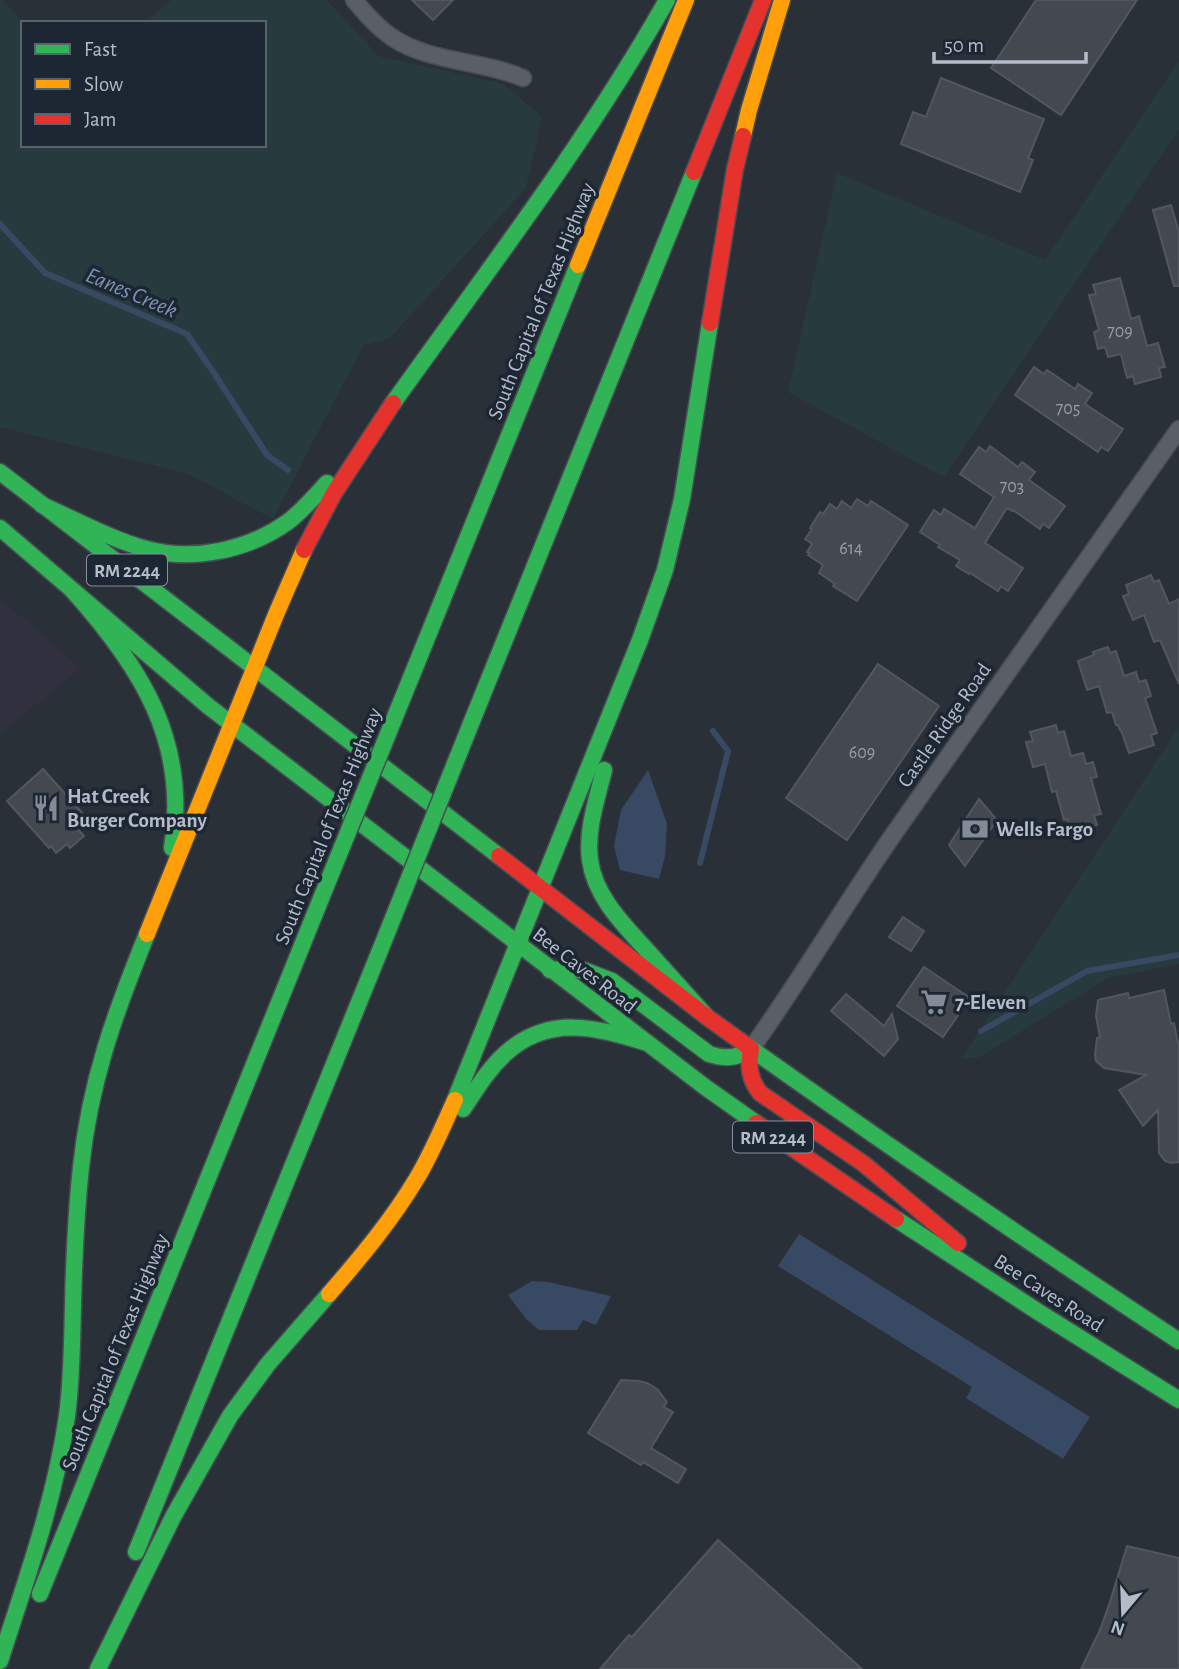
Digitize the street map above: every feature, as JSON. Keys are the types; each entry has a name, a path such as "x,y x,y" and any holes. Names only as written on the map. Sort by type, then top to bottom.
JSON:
{"main road":[{"path":"0,1661 50,1502 66,1424 79,1176 93,1087 117,1010 254,667 287,587 334,493 370,437 576,148 636,55 667,0"},
{"name":"South Capital of Texas Highway","path":"10,1669 686,0"},
{"path":"89,1669 763,0"},
{"path":"97,1669 173,1517 230,1416 268,1364 367,1251 401,1204 428,1157 458,1091 653,606 674,535 692,441 735,169 749,110 782,0"},
{"path":"42,505 148,549 185,554 216,551 249,542 288,521 310,502 370,437"},
{"name":"Bee Caves Road","path":"0,472 706,1017 1051,1257 1179,1340"},
{"name":"Bee Caves Road","path":"0,528 152,660 232,725 644,1042 794,1152 1040,1313 1179,1400"},
{"path":"74,591 99,619 126,657 152,703 168,743 175,778 176,806 171,855 163,895"},
{"path":"626,674 590,827 589,850 593,872 603,896 616,915 706,1017"},
{"path":"550,970 586,971 612,981 709,1054 729,1058 751,1049"},
{"path":"428,1157 498,1062 515,1046 533,1035 563,1027 584,1026 644,1042"},
{"path":"751,1049 748,1068 754,1086 760,1093 864,1164 1040,1313"}],"street":[{"path":"354,0 378,26 406,45 523,78"},
{"name":"Castle Ridge Road","path":"751,1049 892,835 1179,429"}],"shaded area":[{"path":"0,599 81,668 0,734"}],"green space":[{"path":"0,0 3,0 21,21 21,147 266,147 266,21 146,21 171,0 327,0 378,56 504,84 542,117 526,188 390,338 363,346 273,519 189,474 0,427"},
{"path":"1179,61 1179,129 944,477 788,392 837,173 1045,260"},
{"path":"1179,727 1179,964 1108,978 980,1057 961,1059"}],"water":[{"path":"648,770 667,824 665,856 659,879 620,870 614,846 621,810"},
{"path":"799,1234 1090,1417 1063,1459 966,1398 972,1387 778,1266"},
{"path":"532,1281 611,1296 596,1325 583,1320 577,1330 539,1330 526,1319 508,1295"}],"building":[{"path":"412,0 453,0 433,20"},
{"path":"1036,0 1137,0 1061,115 991,68"},
{"path":"941,78 1044,119 1028,158 1033,160 1020,192 901,144 913,112 926,117"},
{"path":"1171,205 1179,232 1179,286 1174,286 1153,210"},
{"path":"1120,278 1131,319 1139,316 1147,346 1158,343 1165,367 1159,368 1161,377 1135,384 1133,376 1127,378 1121,354 1108,357 1105,347 1098,349 1094,332 1099,330 1089,295 1096,294 1093,285"},
{"path":"1034,367 1044,374 1047,370 1075,389 1078,384 1092,393 1085,404 1123,429 1108,451 1101,447 1098,452 1015,395"},
{"path":"990,446 1018,467 1022,462 1035,472 1029,480 1065,506 1049,528 1043,524 1040,529 1007,508 985,543 1023,568 1008,591 1001,586 998,591 956,566 960,560 920,532 934,510 941,515 944,509 975,528 994,497 960,474 979,447 986,452"},
{"path":"857,499 868,506 871,501 908,525 857,601 833,586 835,584 819,573 823,565 808,555 812,544 805,539 820,512 823,514 830,504 837,509 842,501 851,508"},
{"path":"1151,575 1154,582 1159,580 1169,604 1179,599 1179,684 1160,640 1154,642 1144,615 1133,620 1123,596 1129,594 1126,585"},
{"path":"1108,647 1110,653 1116,651 1124,676 1136,672 1139,682 1146,680 1151,696 1145,698 1157,733 1151,735 1154,745 1129,753 1112,712 1107,713 1099,686 1087,690 1078,661"},
{"path":"878,664 939,706 847,840 786,798"},
{"path":"1056,725 1058,733 1064,731 1071,756 1083,753 1086,764 1093,762 1097,777 1091,778 1101,814 1094,815 1097,825 1071,832 1067,819 1064,820 1056,791 1052,792 1045,764 1033,767 1026,742 1033,741 1030,732"},
{"name":"Hat Creek Burger Company","path":"43,769 85,816 74,825 84,836 70,848 67,844 56,853 7,801"},
{"name":"Wells Fargo","path":"979,799 997,820 965,866 949,845"},
{"path":"903,917 924,931 911,951 889,937"},
{"name":"7-Eleven","path":"924,967 970,998 943,1037 897,1006"},
{"path":"1164,990 1179,1048 1179,1162 1171,1163 1165,1161 1159,1153 1158,1110 1143,1126 1119,1090 1146,1075 1104,1068 1096,1061 1095,1055 1097,1038 1100,1037 1096,1016 1098,1000 1128,993 1129,998"},
{"name":"7-Eleven","path":"846,994 884,1026 892,1014 898,1039 884,1056 831,1011"},
{"path":"621,1380 647,1383 657,1389 667,1402 664,1407 673,1412 651,1448 686,1469 678,1483 643,1462 641,1465 588,1433"},
{"path":"718,1540 862,1669 600,1669"},
{"path":"1127,1546 1179,1558 1179,1669 1081,1669 1100,1630"}],"waterway":[{"name":"Eanes Creek","path":"0,224 45,273 187,334 267,455 288,470"},
{"name":"Eanes Creek","path":"700,863 728,751 713,731"},
{"name":"Eanes Creek","path":"981,1031 1087,971 1179,955"}],"traffic: fast":[{"path":"393,403 570,155 667,0"},
{"path":"472,721 694,172"},
{"path":"412,675 578,265"},
{"path":"455,1100 640,640 665,570 682,499 710,323"},
{"path":"0,472 499,856"},
{"path":"42,505 106,535 146,549 164,553 202,554 239,546 273,531 294,517 327,483"},
{"path":"0,528 208,706 705,1087 756,1123"},
{"path":"73,591 120,648 154,708 166,740 173,774 175,810 172,848"},
{"path":"318,906 412,675"},
{"path":"379,953 472,721"},
{"path":"604,770 593,815 589,849 598,888 623,924 707,1017"},
{"path":"40,1594 318,906"},
{"path":"0,1661 47,1509 62,1447 71,1374 78,1202 91,1105 114,1020 147,934"},
{"path":"136,1552 379,953"},
{"path":"550,970 586,971 612,981 709,1054 730,1057 751,1049"},
{"path":"463,1109 500,1059 522,1041 539,1033 556,1029 590,1029 644,1042"},
{"path":"750,1048 856,1123 1179,1341"},
{"path":"896,1219 1179,1400"},
{"path":"98,1669 173,1517 230,1416 268,1364 329,1294"}],"traffic: slow":[{"path":"578,265 686,0"},
{"path":"743,136 782,0"},
{"path":"147,934 304,550"},
{"path":"329,1294 376,1238 407,1194 428,1159 455,1100"}],"traffic: jam":[{"path":"694,172 763,0"},
{"path":"710,323 735,169 743,136"},
{"path":"304,550 334,493 393,403"},
{"path":"499,856 750,1048"},
{"path":"751,1049 750,1072 760,1093 864,1164 958,1243"},
{"path":"756,1123 896,1219"}],"place":[{"name":"Hat Creek Burger Company","path":"46,808"},
{"name":"Wells Fargo","path":"975,829"},
{"name":"7-Eleven","path":"934,1002"}]}
